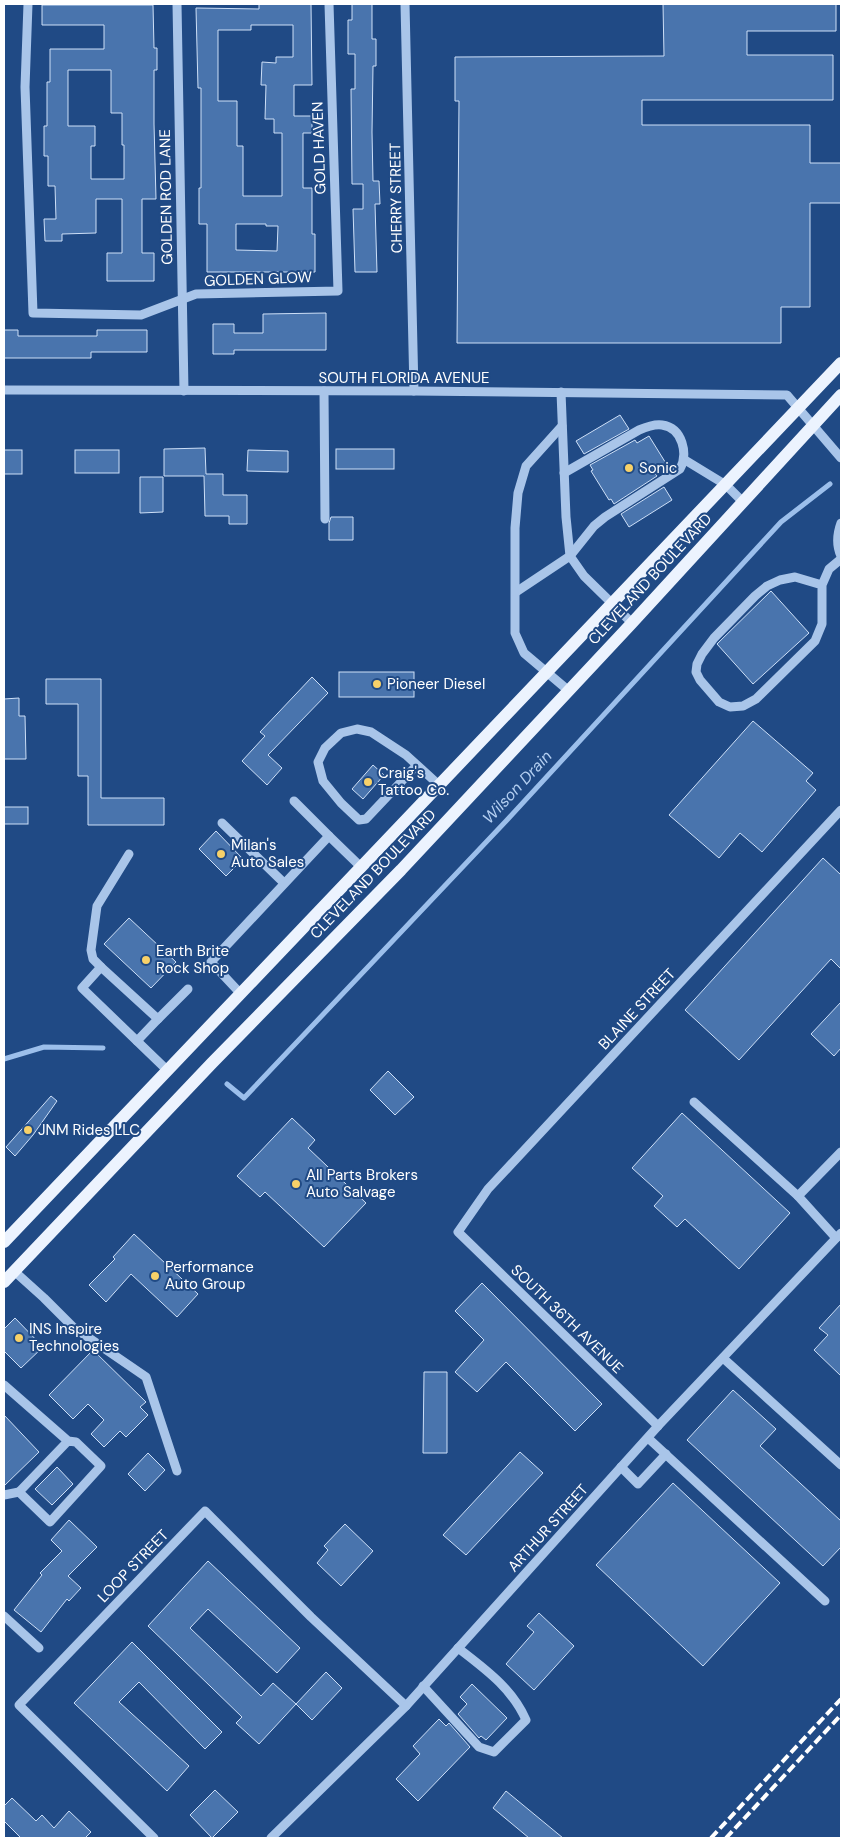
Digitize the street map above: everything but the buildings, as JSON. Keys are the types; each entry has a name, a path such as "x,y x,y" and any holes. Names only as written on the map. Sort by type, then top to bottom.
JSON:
{"main road":[{"name":"CLEVELAND BOULEVARD","path":"4,1242 841,363"},
{"name":"CLEVELAND BOULEVARD","path":"4,1282 212,1063 401,870 632,623 841,395"}],"street":[{"name":"GOLDEN GLOW","path":"28,4 25,87 33,313 141,315 196,294 338,291"},
{"name":"GOLDEN ROD LANE","path":"177,4 184,391"},
{"name":"GOLD HAVEN","path":"329,4 338,291"},
{"name":"CHERRY STREET","path":"405,4 414,391"},
{"name":"SOUTH FLORIDA AVENUE","path":"4,390 561,392 787,396 841,458"},
{"path":"324,391 325,520"},
{"path":"561,392 570,556 584,576 632,623"},
{"path":"516,592 570,556 594,526 605,517 680,469 685,460 684,447 673,430 663,425 651,426 639,430 564,473"},
{"path":"562,426 526,466 518,493 515,528 515,633 524,652 569,691"},
{"path":"685,460 726,485 743,502"},
{"path":"822,584 796,577 780,580 767,586 714,638 702,654 697,664 696,672 700,680 719,702 730,707 743,706 756,699 815,641 822,624 822,584 829,569 841,557 838,549 838,534 841,523"},
{"path":"417,765 366,819 359,820 341,803 323,781 318,762 325,748 341,733 357,729 371,732 406,755 417,765 439,785"},
{"path":"294,801 362,866"},
{"name":"BLAINE STREET","path":"458,1232 488,1189 841,810"},
{"path":"222,823 284,883"},
{"path":"240,993 211,962 329,836"},
{"path":"129,854 97,906 91,950 93,959 158,1018"},
{"path":"101,967 82,988 167,1070"},
{"path":"137,1041 188,989"},
{"path":"694,1102 798,1196 839,1236"},
{"path":"798,1196 841,1152"},
{"name":"SOUTH 36TH AVENUE","path":"458,1232 658,1426"},
{"name":"ARTHUR STREET","path":"271,1838 406,1706 658,1426 839,1236"},
{"path":"14,1271 73,1327 146,1377 177,1471"},
{"path":"723,1358 841,1465"},
{"path":"4,1385 68,1441 76,1442 101,1466 50,1522 19,1492"},
{"path":"648,1438 825,1601"},
{"path":"4,1495 19,1492 68,1441"},
{"path":"621,1467 638,1484 666,1454"},
{"name":"LOOP STREET","path":"154,1838 20,1706 205,1511 406,1706"},
{"path":"4,1616 39,1648"},
{"path":"423,1686 479,1747 494,1752 526,1720 520,1706 500,1681 458,1648"}],"waterway":[{"name":"Wilson Drain","path":"227,1084 244,1098 507,820 781,522 830,484"},
{"name":"Wilson Drain","path":"4,1059 44,1047 103,1048"}],"railway":[{"path":"711,1838 841,1699"},
{"path":"726,1838 841,1715"}],"place":[{"name":"Sonic","path":"629,468"},
{"name":"Pioneer Diesel","path":"377,684"},
{"name":"Craig's Tattoo Co.","path":"368,782"},
{"name":"Milan's Auto Sales","path":"221,854"},
{"name":"Earth Brite Rock Shop","path":"146,960"},
{"name":"JNM Rides LLC","path":"28,1130"},
{"name":"All Parts Brokers Auto Salvage","path":"296,1184"},
{"name":"Performance Auto Group","path":"155,1276"},
{"name":"INS Inspire Technologies","path":"19,1338"}]}
